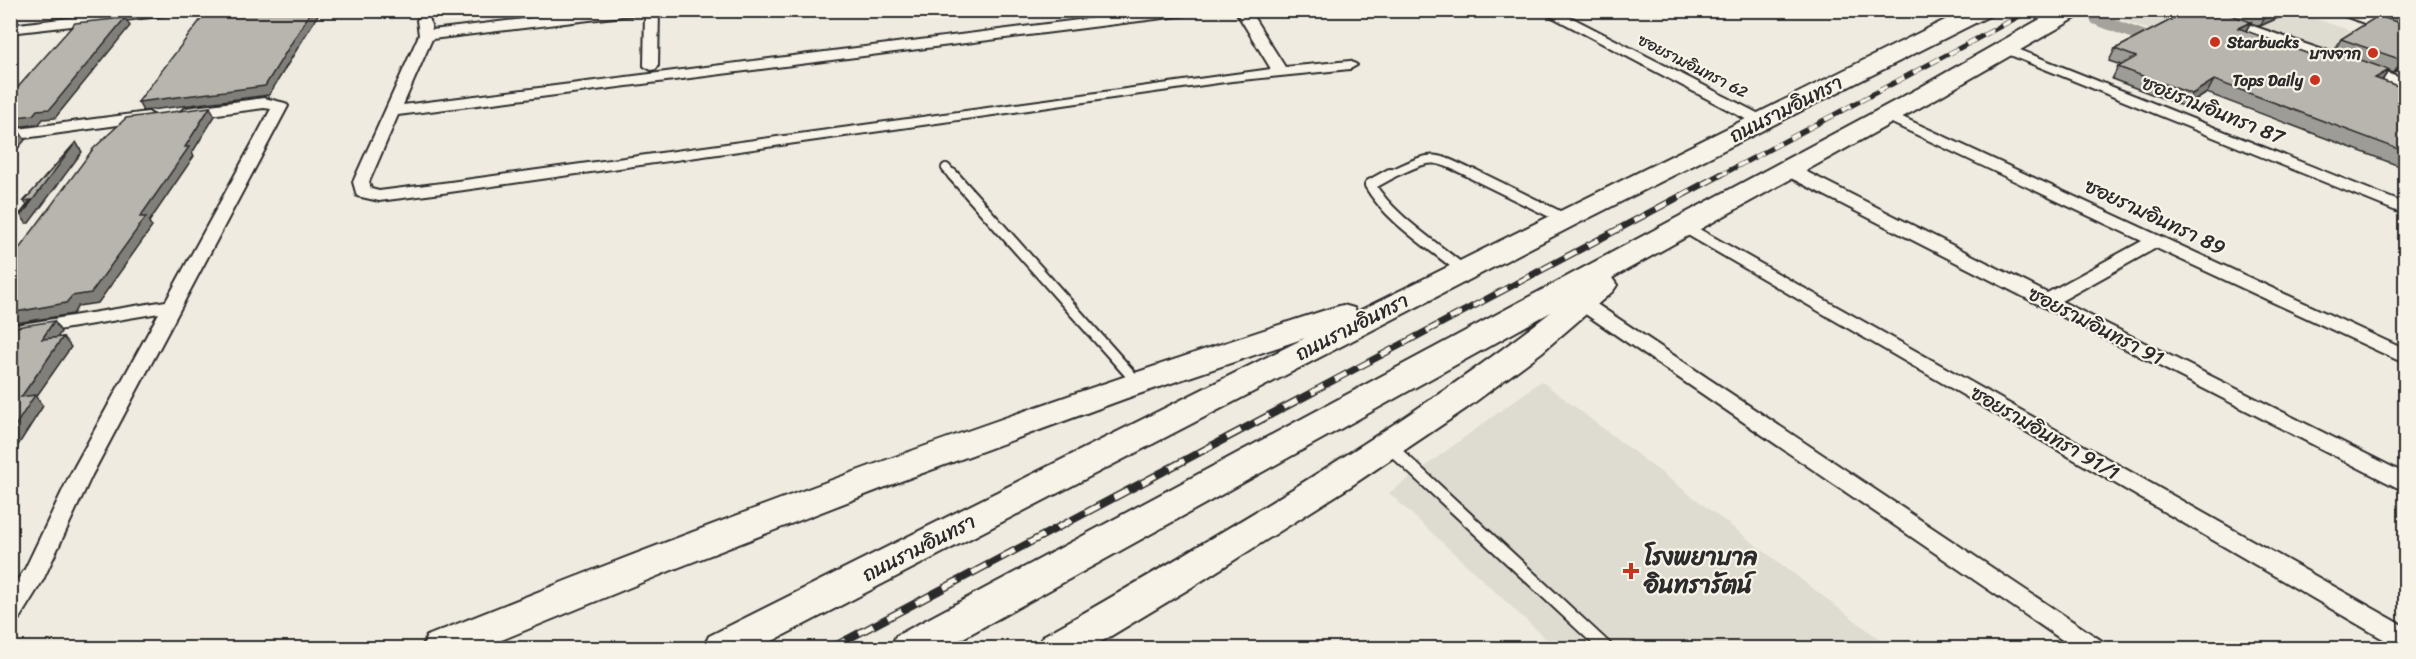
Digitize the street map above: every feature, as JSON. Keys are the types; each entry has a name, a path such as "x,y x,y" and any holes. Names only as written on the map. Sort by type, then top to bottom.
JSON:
{"main road":[{"name":"ถนนรามอินทรา","path":"723,648 1432,286 1983,10"},
{"path":"910,648 1685,226 1885,114 1928,93 2073,10"},
{"path":"1057,648 1147,597 1389,446 1516,356 1582,303 1648,245"},
{"path":"441,648 821,497 1138,383 1432,286"}],"street":[{"path":"10,29 101,15 177,10"},
{"path":"639,10 425,27 393,111 361,182 363,192 379,196 450,187 1280,71 1350,65"},
{"path":"651,66 652,10"},
{"path":"393,111 1195,10"},
{"path":"1242,10 1280,71"},
{"name":"ซอยรามอินทรา 62","path":"1546,10 1761,121"},
{"name":"ซอยรามอินทรา 87","path":"2006,48 2406,210"},
{"path":"108,137 138,103"},
{"path":"10,135 264,103 280,106 81,475 35,573 10,612"},
{"name":"ซอยรามอินทรา 89","path":"1885,114 2154,242 2406,358"},
{"name":"ซอยรามอินทรา 91","path":"1786,169 2406,484"},
{"name":"ซอยรามอินทรา 91/1","path":"1685,226 2406,640"},
{"path":"2047,301 2154,242"},
{"path":"1582,303 2093,648"},
{"path":"10,332 174,304"},
{"path":"10,578 35,573"}],"lane":[{"path":"2340,10 2406,34"},
{"path":"2228,22 2335,59"},
{"path":"2365,69 2406,84"},
{"path":"1464,271 1389,208 1371,190 1370,185 1427,158 1441,159 1565,219"},
{"path":"946,168 1138,383"},
{"path":"1389,446 1606,648"}],"shaded area":[{"path":"2109,10 2293,11 2405,49 2405,127 2104,13"},
{"name":"โรงพยาบาล อินทรารัตน์","path":"1541,381 1891,648 1556,648 1389,493"}],"building":[{"path":"208,10 312,10 265,86 138,102"},
{"path":"2190,10 2217,10 2251,22 2238,28 2314,56 2327,48 2389,70 2375,78 2406,89 2406,152 2214,80 2192,94 2118,67 2136,57 2115,49"},
{"path":"2257,10 2275,10 2267,14"},
{"path":"2378,16 2406,25 2406,58 2402,60 2341,39"},
{"path":"125,18 50,109 37,110 33,115 10,118 10,96 75,23"},
{"path":"210,107 185,147 189,147 140,217 146,217 91,293 72,296 66,303 10,313 10,261 93,149 126,118"},
{"path":"19,131 10,141 10,132"},
{"path":"76,142 23,213 20,214 31,200 24,201"},
{"path":"54,321 42,339 63,337 21,397 35,395 10,434 10,328"}],"waterway":[{"path":"2100,20 2174,48"}],"railway":[{"path":"1719,176 2031,10"},
{"path":"1312,392 1722,174"},
{"path":"831,648 1315,391"}],"place":[{"name":"Starbucks","path":"2215,42"},
{"name":"บางจาก","path":"2373,53"},
{"name":"Tops Daily","path":"2315,80"},
{"name":"โรงพยาบาล อินทรารัตน์","path":"1631,571"}]}
